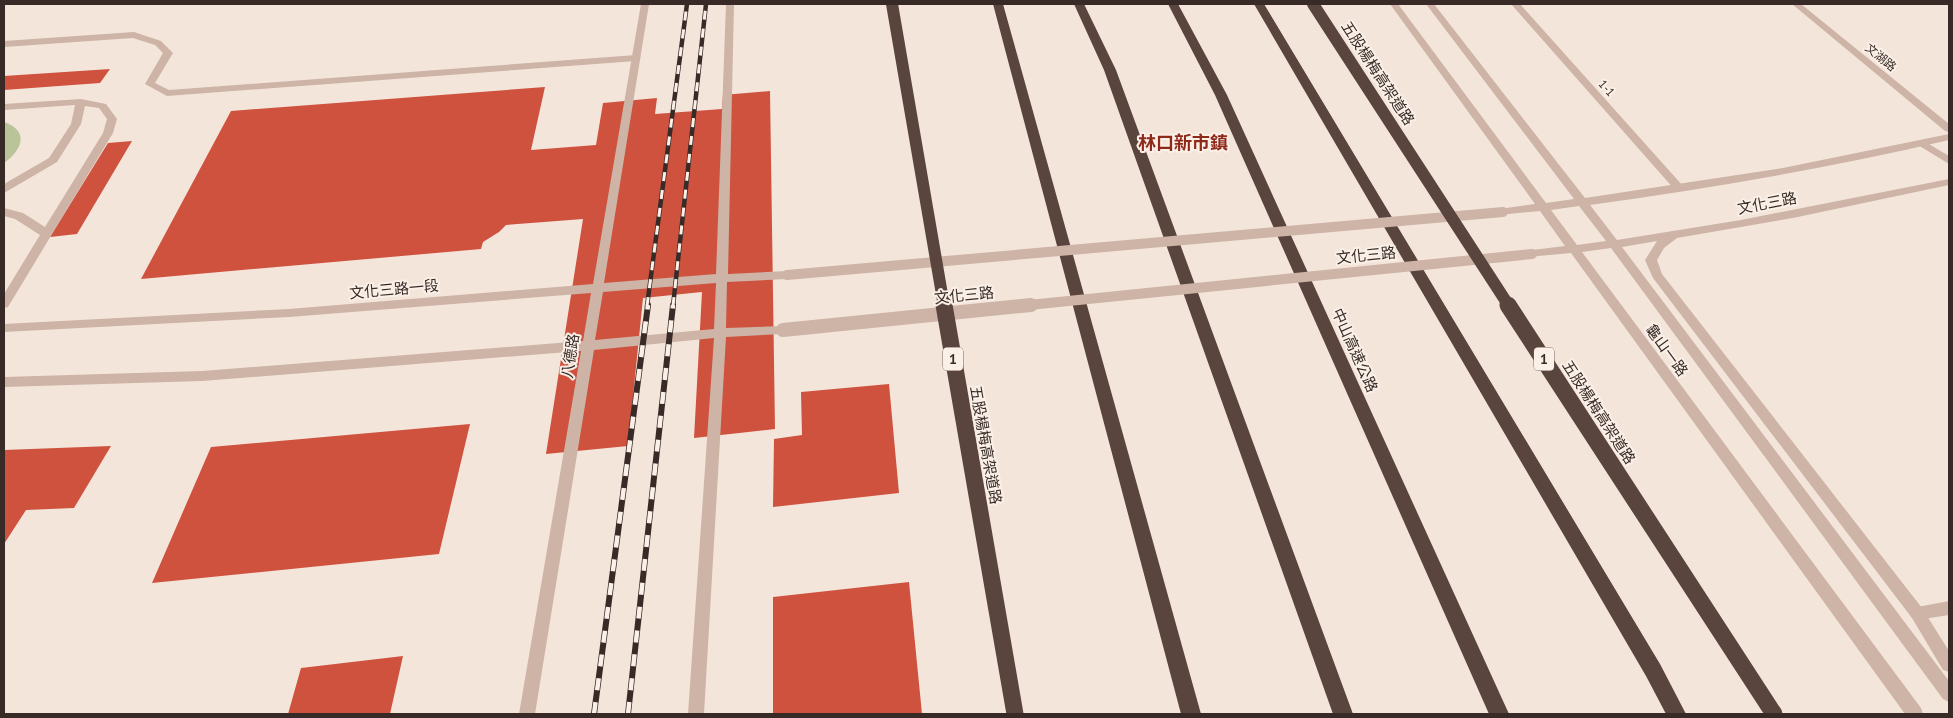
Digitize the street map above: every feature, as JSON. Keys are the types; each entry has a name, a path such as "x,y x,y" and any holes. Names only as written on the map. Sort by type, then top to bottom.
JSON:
{"highway":[{"name":"五股楊梅高架道路","path":"892,4 1015,714"},
{"path":"998,4 1191,714"},
{"path":"1079,4 1110,70 1343,714"},
{"name":"中山高速公路","path":"1173,4 1221,95 1500,714"},
{"path":"1258,4 1648,661 1676,714"},
{"name":"五股楊梅高架道路","path":"1313,4 1774,714"}],"street":[{"name":"八德路","path":"527,714 645,4"},
{"path":"696,714 723,278 730,4"},
{"name":"龜山一路","path":"1394,4 1915,714"},
{"path":"1430,4 1615,245 1949,694"},
{"name":"1-1","path":"1515,4 1679,188"},
{"name":"文湖路","path":"1796,4 1949,129"},
{"path":"4,44 134,35 158,43 168,53 150,84 166,93 636,58"},
{"path":"4,189 53,160 76,124 82,102"},
{"path":"4,107 82,102 102,106 112,119 108,133 4,304"},
{"name":"文化三路","path":"787,275 1502,212 1679,188 1770,173 1949,137"},
{"path":"1922,143 1949,162"},
{"name":"文化三路","path":"720,332 783,330 1615,245 1754,222 1949,182"},
{"path":"4,212 18,216 46,234"},
{"path":"1674,235 1660,245 1651,260 1657,275 1916,613 1949,665"},
{"name":"文化三路一段","path":"4,328 289,313 723,278 787,275"},
{"path":"4,382 202,376 588,345 720,332"},
{"path":"1916,613 1949,608"}],"green space":[{"path":"4,122 18,130 20,141 19,147 4,163"}],"building":[{"path":"110,69 100,83 4,90 4,76"},
{"path":"545,87 531,150 596,145 603,103 657,98 655,114 722,109 723,95 770,91 775,429 694,438 702,292 643,298 628,446 546,454 583,219 506,225 483,242 481,249 141,279 231,111"},
{"path":"132,141 77,234 50,237 108,143"},
{"path":"889,384 899,493 773,507 774,439 802,435 801,392"},
{"path":"470,424 439,554 152,583 211,447"},
{"path":"111,446 74,508 26,510 4,544 4,450"},
{"path":"909,582 922,714 773,714 773,597"},
{"path":"403,656 390,714 288,714 301,668"}],"railway":[{"path":"647,306 687,4"},
{"path":"673,306 706,4"},
{"path":"594,714 648,305"},
{"path":"628,714 673,305"}],"district":[{"name":"林口新市鎮","path":"1183,142"}]}
